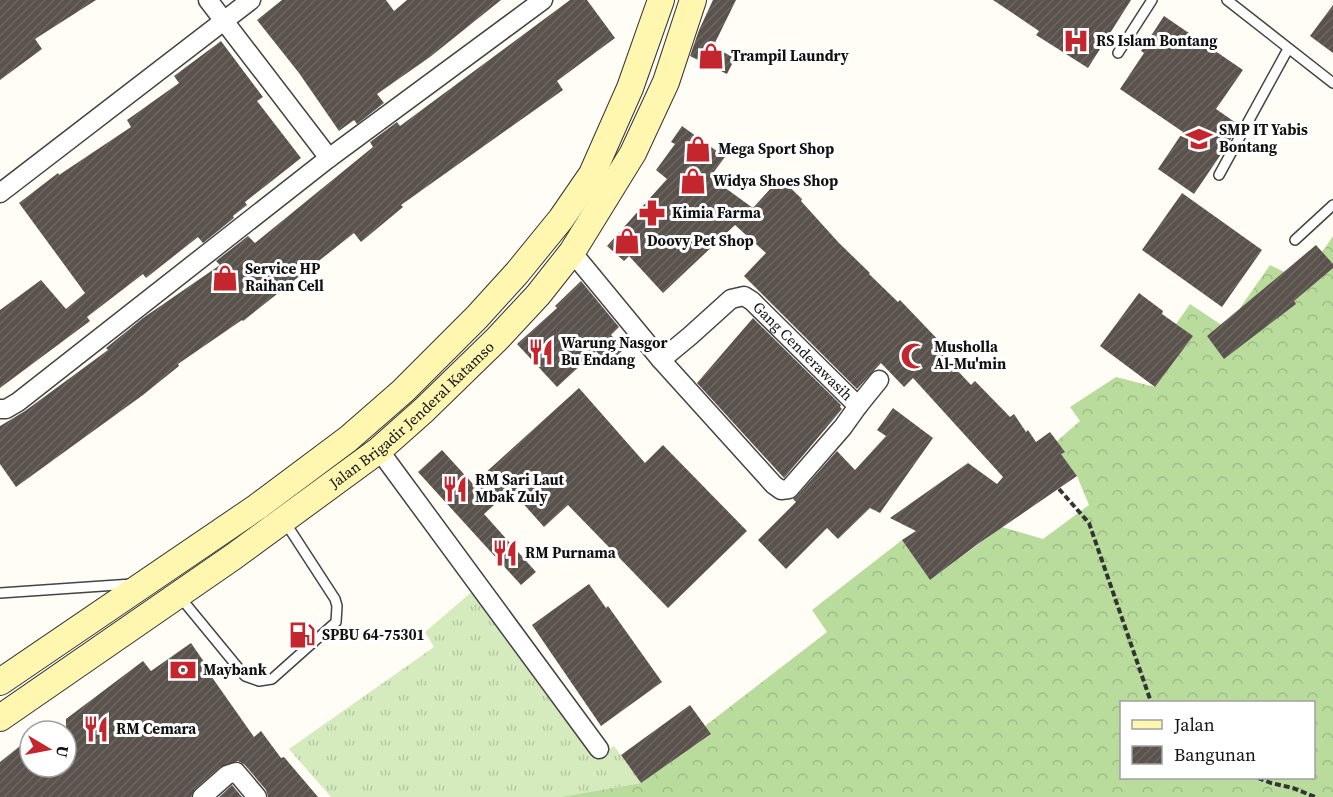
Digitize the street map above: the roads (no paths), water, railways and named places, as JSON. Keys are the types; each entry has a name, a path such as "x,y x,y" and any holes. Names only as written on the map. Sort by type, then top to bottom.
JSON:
{"main road":[{"name":"Jalan Brigadir Jenderal Katamso","path":"0,682 256,507 348,439 403,391 477,317 561,219 592,174 630,88 661,0"},
{"name":"Jalan Brigadir Jenderal Katamso","path":"0,718 178,595 379,450 497,339 538,295 572,252 633,153 666,82 693,0"},
{"path":"477,317 497,339"},
{"path":"441,351 460,375"}],"street":[{"path":"208,0 329,158"},
{"path":"0,193 251,0"},
{"path":"0,409 6,409 18,402 329,158 543,0"},
{"path":"572,252 661,360 774,485 782,490 789,489 843,427 858,406"},
{"name":"Gang Cenderawasih","path":"661,360 731,299 744,296 752,301 858,406 879,380"},
{"path":"379,450 599,749"},
{"path":"202,797 227,775 236,772 257,797"}],"lane":[{"path":"1118,53 1152,0"},
{"path":"1227,0 1333,83"},
{"path":"1219,175 1288,49"},
{"path":"1295,240 1333,205"},
{"path":"178,595 245,676 259,681 272,679 336,622 338,615 334,599 284,520"},
{"path":"0,592 144,583"}],"place":[{"name":"RS Islam Bontang","path":"1076,41"},
{"name":"Trampil Laundry","path":"711,56"},
{"name":"SMP IT Yabis Bontang","path":"1199,139"},
{"name":"Mega Sport Shop","path":"698,149"},
{"name":"Widya Shoes Shop","path":"693,181"},
{"name":"Kimia Farma","path":"652,213"},
{"name":"Doovy Pet Shop","path":"627,241"},
{"name":"Service HP Raihan Cell","path":"225,278"},
{"name":"Warung Nasgor Bu Endang","path":"541,352"},
{"name":"Musholla Al-Mu'min","path":"914,356"},
{"name":"RM Sari Laut Mbak Zuly","path":"455,489"},
{"name":"RM Purnama","path":"505,553"},
{"name":"SPBU 64-75301","path":"302,635"},
{"name":"Maybank","path":"183,670"},
{"name":"RM Cemara","path":"96,729"}]}
